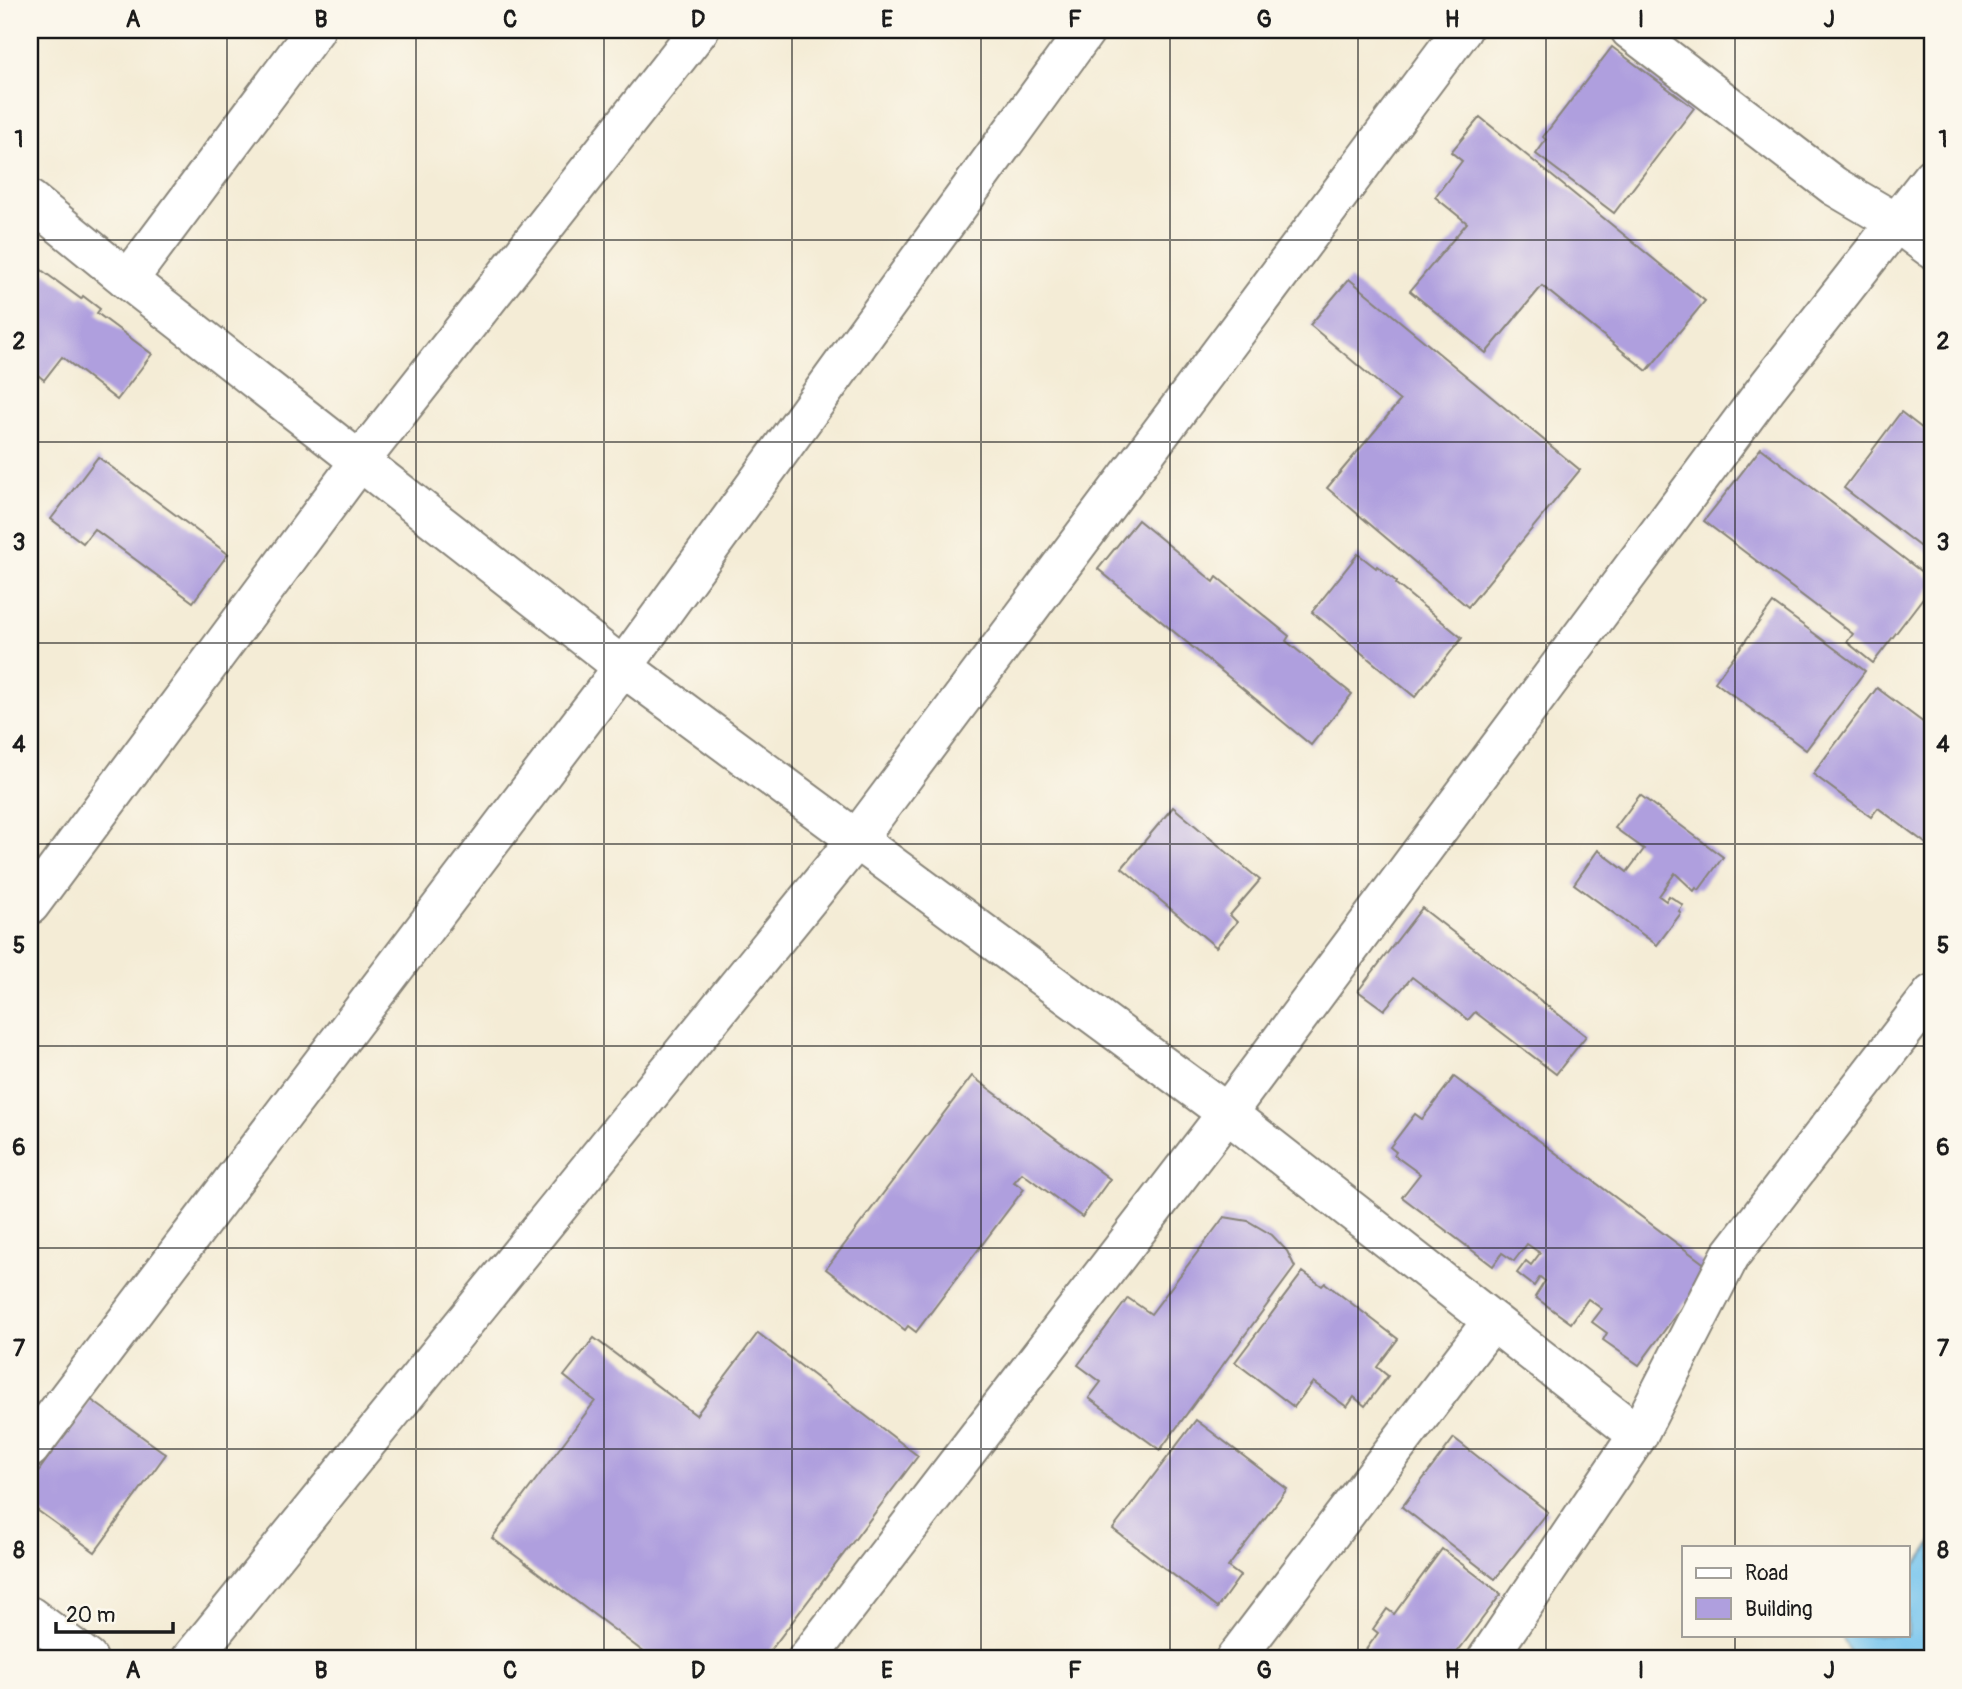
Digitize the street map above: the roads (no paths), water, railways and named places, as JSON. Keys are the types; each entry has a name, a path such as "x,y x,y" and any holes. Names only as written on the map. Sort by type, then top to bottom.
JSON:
{"street":[{"path":"128,280 315,30"},
{"path":"30,905 360,461 699,30"},
{"path":"30,1448 623,667 1086,30"},
{"path":"191,1659 856,841 1462,30"},
{"path":"1630,30 1834,186 1897,223 1932,249"},
{"path":"807,1659 1227,1113 1769,386 1932,177"},
{"path":"30,200 128,280 623,667 1227,1113 1637,1435"},
{"path":"1487,1659 1637,1435 1730,1256 1932,994"},
{"path":"1235,1659 1492,1321"},
{"path":"30,1616 88,1659"}],"water":[{"path":"1932,1542 1932,1659 1853,1659 1842,1636 1910,1636 1910,1575"}]}
